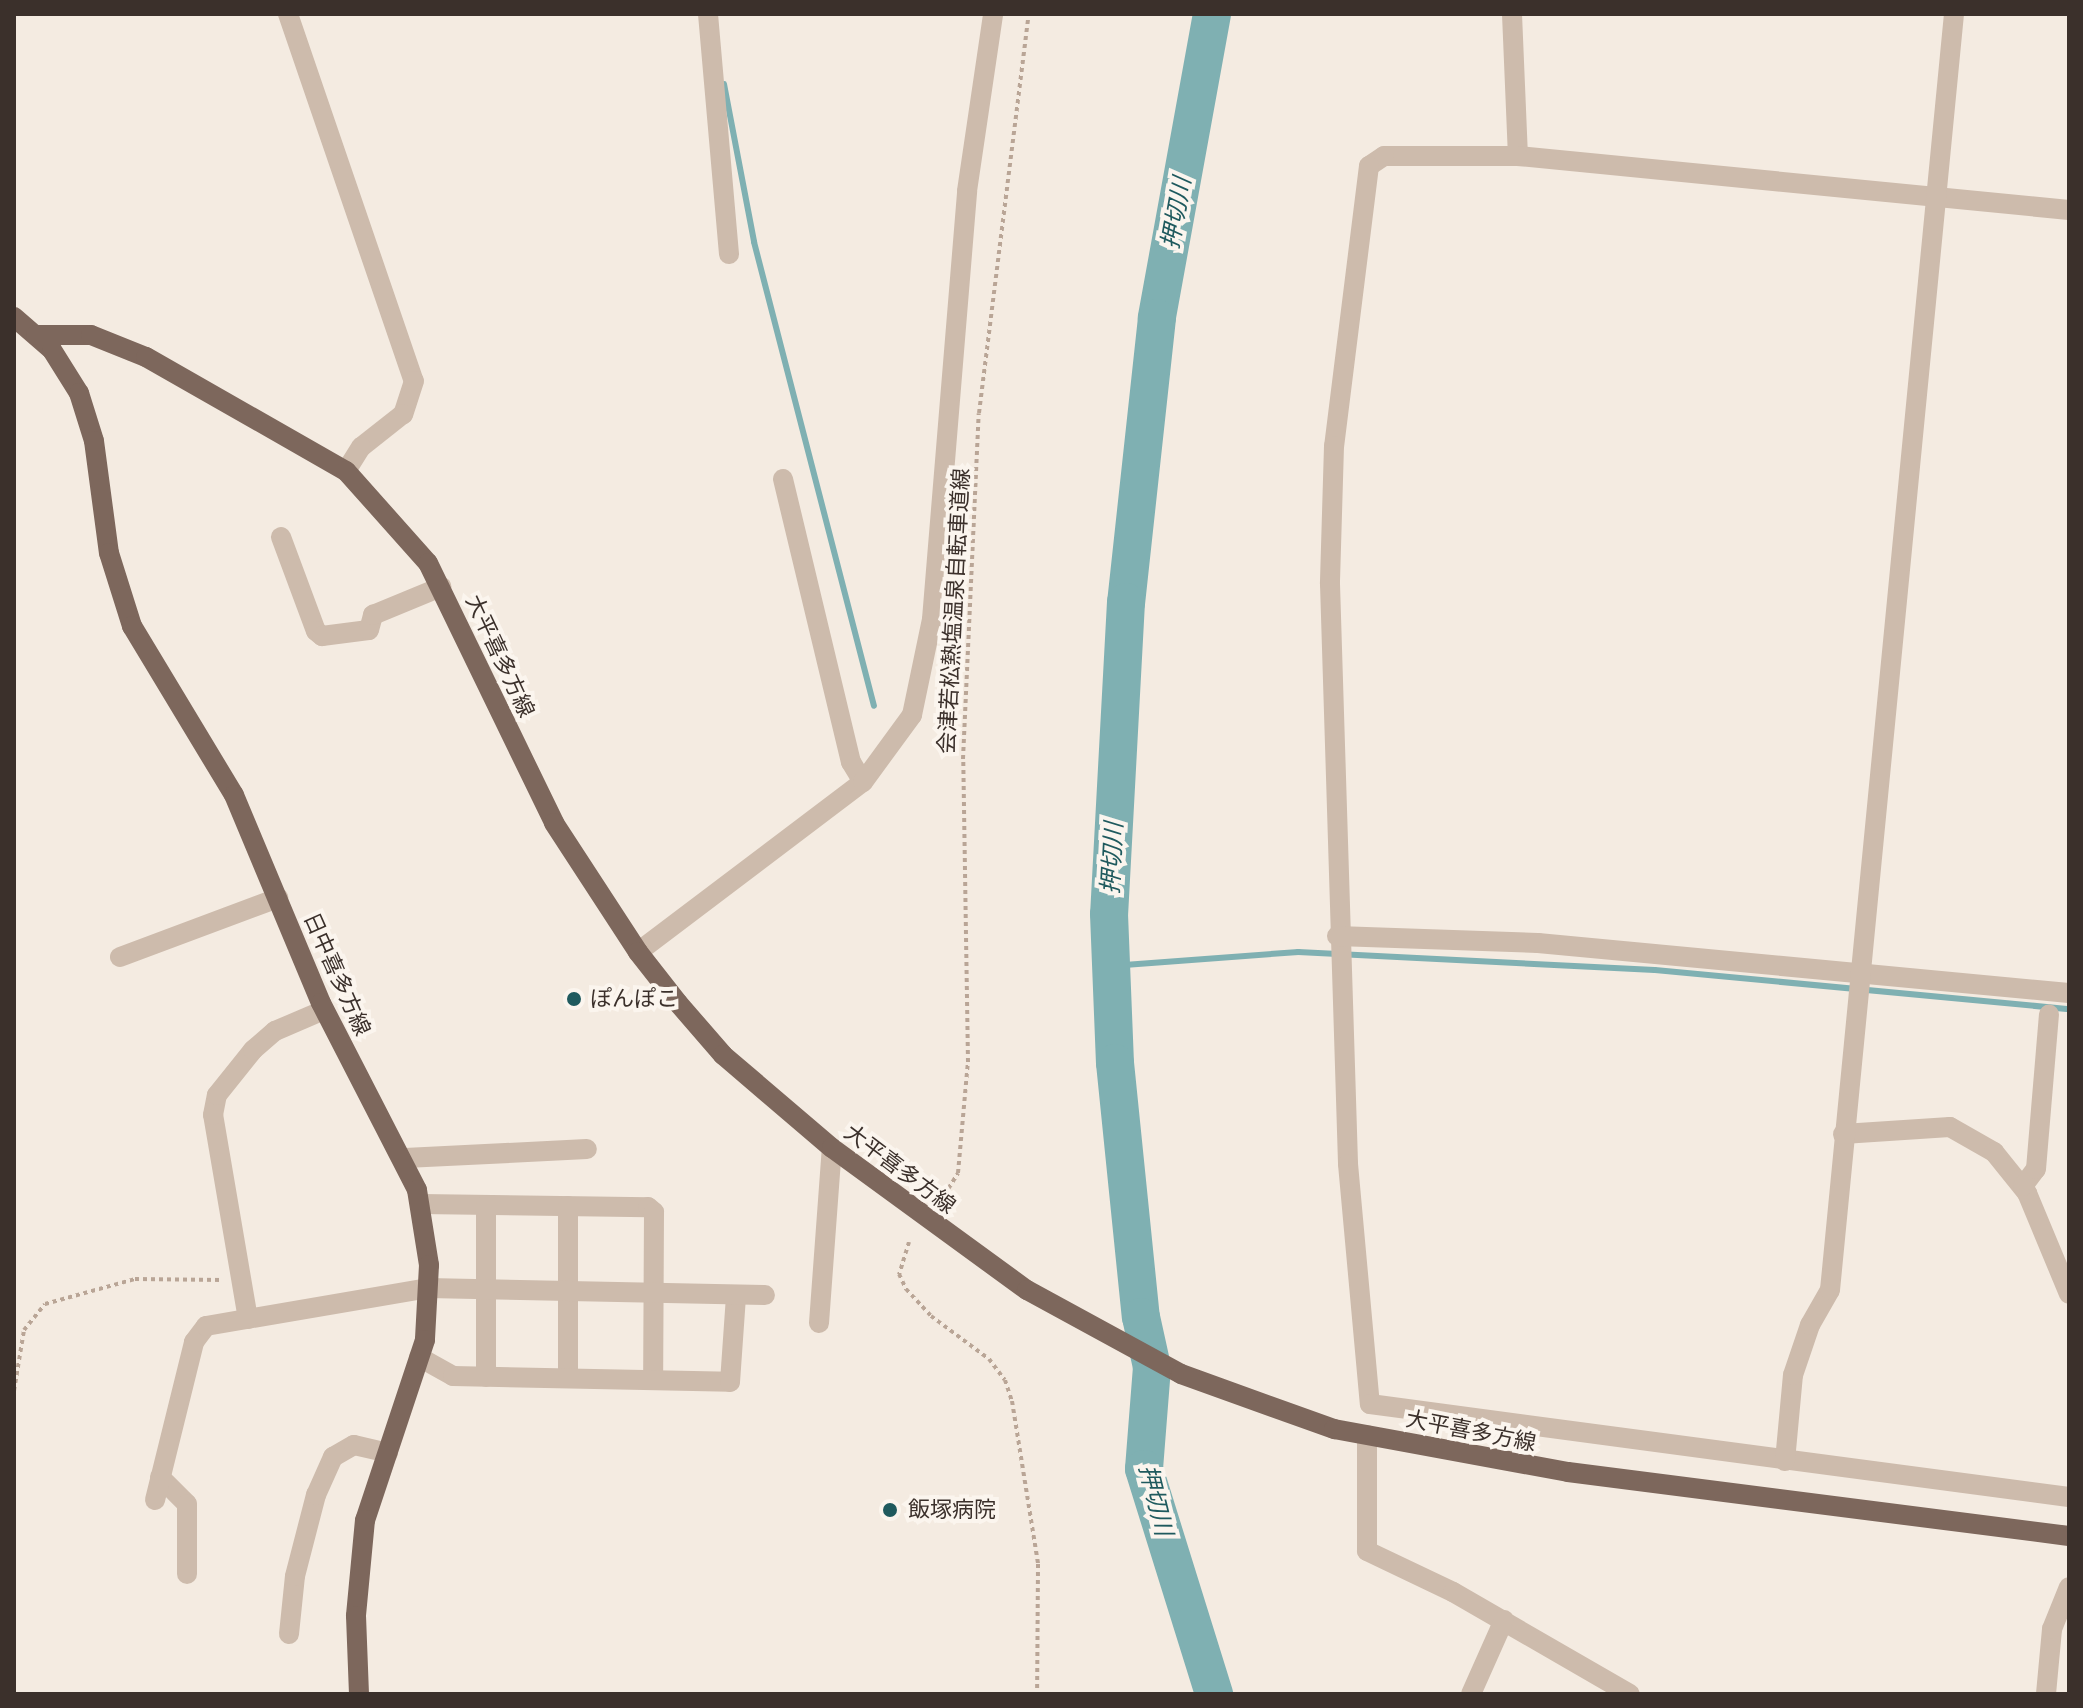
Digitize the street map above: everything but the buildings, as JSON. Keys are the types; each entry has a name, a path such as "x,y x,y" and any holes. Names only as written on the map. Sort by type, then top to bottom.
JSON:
{"main road":[{"name":"日中喜多方線","path":"14,317 36,335 66,368 90,418 109,553 132,626 234,795 324,1010 405,1158 421,1204 428,1288 419,1357 365,1520 356,1616 359,1694"},
{"name":"大平喜多方線","path":"36,335 91,335 146,357 346,471 406,532 441,587 554,823 638,952 723,1055 832,1148 1027,1290 1181,1374 1334,1429 1568,1472 2069,1536"}],"street":[{"path":"288,14 414,381 403,414 361,447 346,471"},
{"path":"708,14 729,254"},
{"path":"638,952 863,782 912,715 925,670 967,191 993,14"},
{"path":"1512,14 1518,156"},
{"path":"1785,1461 1793,1375 1810,1325 1830,1290 1843,1134 1865,973 1954,14"},
{"path":"2069,210 1518,156 1384,156 1369,166 1334,446 1330,584 1337,936 1348,1164 1370,1404 2069,1497"},
{"path":"783,479 851,762 863,782"},
{"path":"281,537 316,631 322,636 369,630 373,615 441,587"},
{"path":"120,957 278,898"},
{"path":"1337,936 1538,943 2069,993"},
{"path":"248,1319 245,1282 213,1115 217,1095 253,1050 275,1031 324,1010"},
{"path":"2023,1186 2036,1169 2049,1015"},
{"path":"1843,1134 1950,1127 1994,1152 2023,1186 2069,1294"},
{"path":"819,1323 832,1148"},
{"path":"405,1158 587,1149"},
{"path":"421,1204 648,1207 654,1212 653,1380"},
{"path":"486,1205 489,1292 486,1377"},
{"path":"568,1206 568,1378"},
{"path":"155,1500 199,1328 428,1288 489,1292 765,1295"},
{"path":"419,1357 453,1376 730,1382 736,1296"},
{"path":"1367,1435 1367,1551 1504,1620 1630,1694"},
{"path":"289,1634 295,1576 316,1495 333,1457 354,1445 388,1453"},
{"path":"160,1477 187,1504 187,1574"},
{"path":"2046,1694 2052,1629 2069,1587"},
{"path":"1471,1694 1504,1620"}],"path":[{"name":"会津若松熱塩温泉自転車道線","path":"937,1206 958,1173 962,1152 970,954 963,759 979,413 1029,14"},
{"path":"909,1242 899,1274 906,1289 931,1316 989,1359 1012,1401 1038,1564 1037,1694"},
{"path":"14,1391 24,1330 45,1304 92,1287 135,1279 245,1282"}],"waterway":[{"name":"押切川","path":"1212,14 1157,318 1126,602 1109,914 1115,1063 1141,1317 1152,1367 1144,1469 1214,1694"},
{"path":"724,84 754,242 874,706"},
{"path":"1111,966 1298,952 1655,970 2069,1009"}],"place":[{"name":"ぽんぽこ","path":"574,999"},
{"name":"飯塚病院","path":"890,1510"}]}
